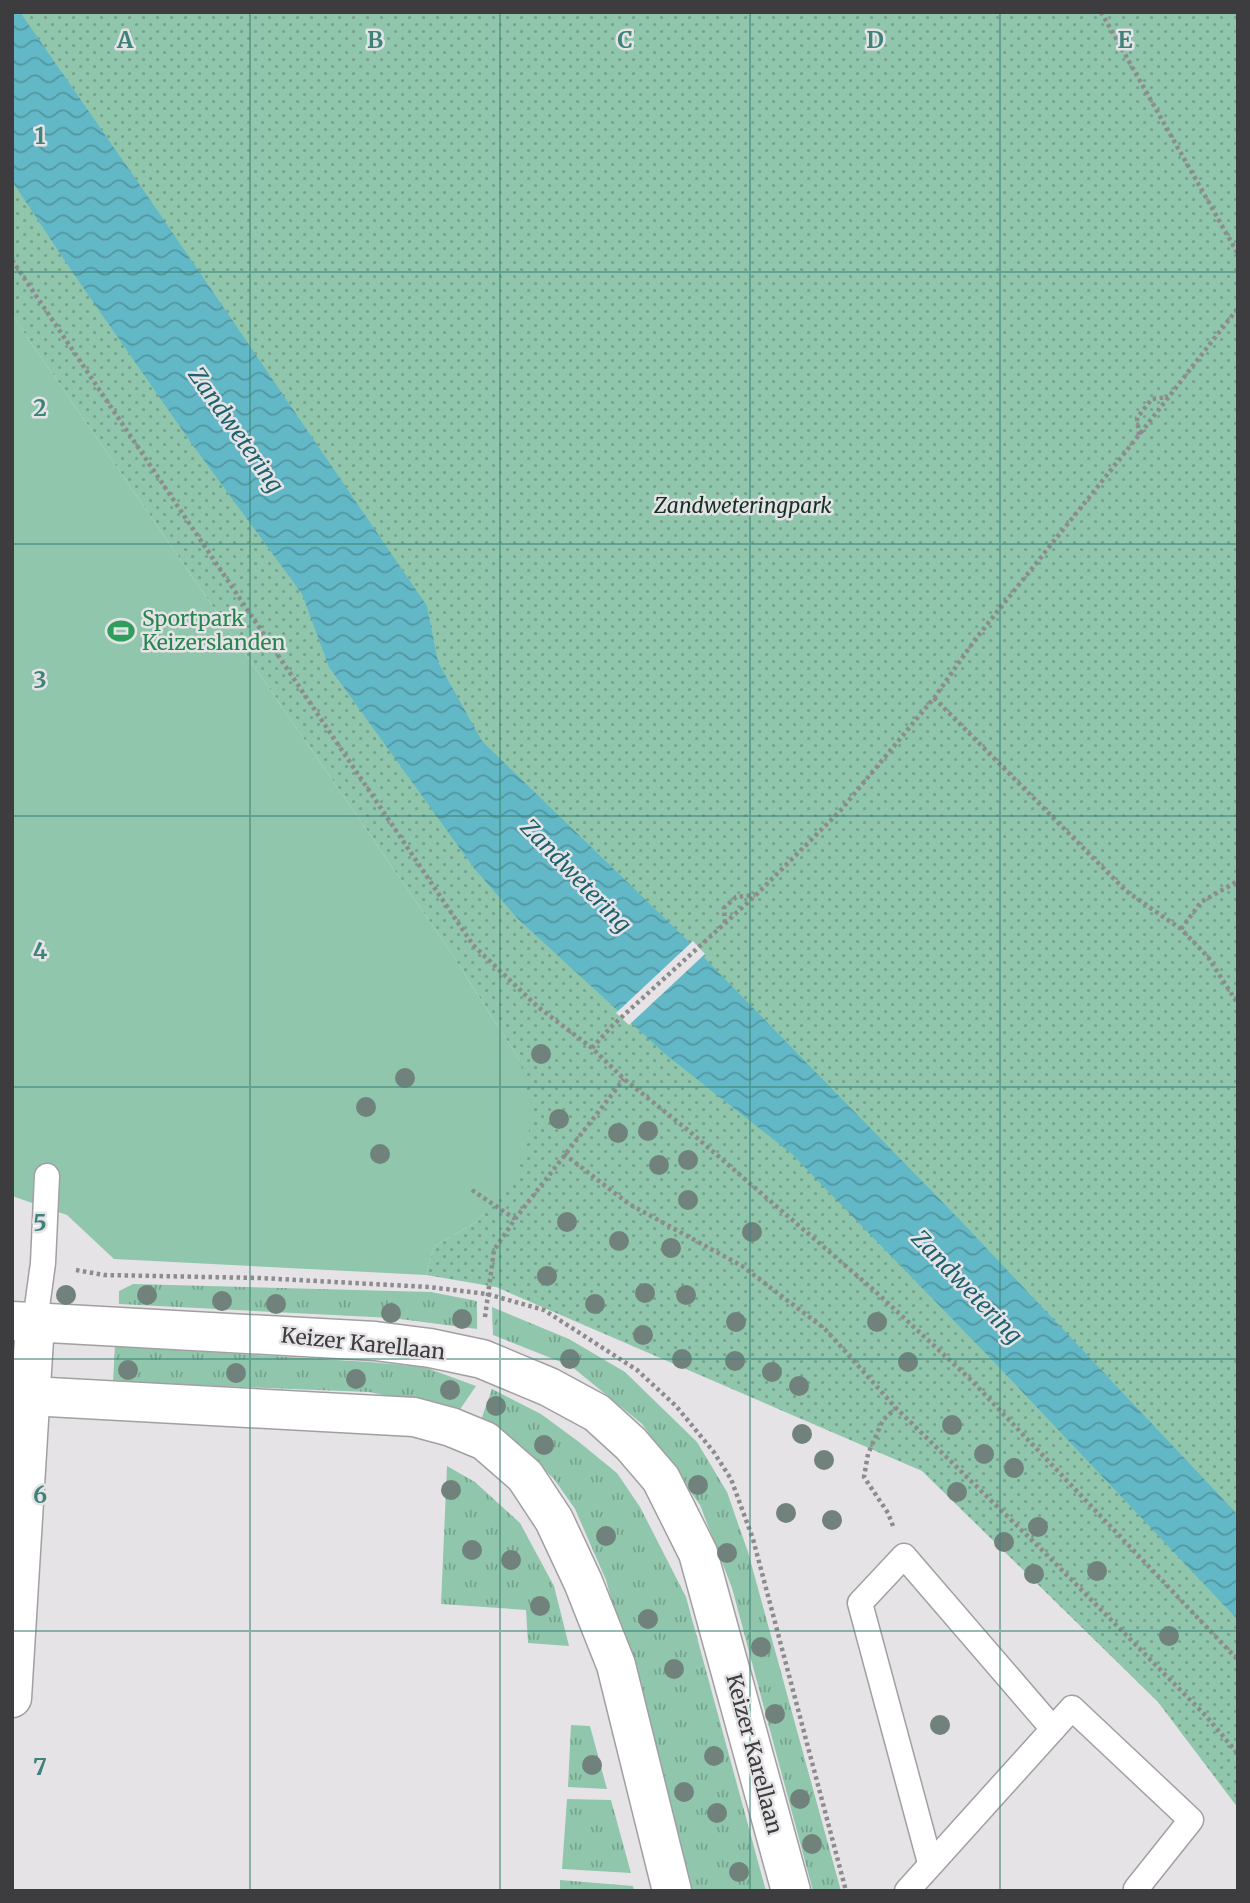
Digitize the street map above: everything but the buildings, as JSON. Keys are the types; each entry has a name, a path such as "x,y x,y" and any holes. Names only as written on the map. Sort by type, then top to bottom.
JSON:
{"street":[{"name":"Keizer Karellaan","path":"24,1321 375,1341 430,1348 482,1359 549,1387 597,1413 631,1444 660,1479 698,1553 791,1891"},
{"path":"12,1698 24,1321"},
{"path":"21,1395 414,1417 451,1427 485,1441 525,1476 554,1520 583,1582 616,1665 672,1891"}],"lane":[{"path":"24,1321 43,1263 47,1176"},
{"path":"930,1864 860,1604 904,1556 1053,1729"},
{"path":"906,1891 1072,1708 1191,1820 1137,1891"}],"path":[{"path":"1101,12 1238,254"},
{"path":"12,260 473,944 538,1007 592,1048 624,1079 689,1131 876,1292 969,1378 1238,1660"},
{"path":"592,1048 613,1025 756,895 840,811 934,698 977,637 1238,308"},
{"path":"1139,435 1137,418 1152,399 1169,397"},
{"path":"934,698 1126,891 1181,929 1208,957 1238,1004"},
{"path":"1181,929 1201,902 1238,881"},
{"path":"723,925 724,908 736,897 756,895"},
{"path":"482,1359 487,1294 494,1250 564,1154 624,1079"},
{"path":"564,1154 629,1204 742,1266 825,1329 896,1408 1045,1552 1206,1717 1238,1754"},
{"path":"472,1190 515,1219"},
{"path":"896,1408 883,1420 868,1454 864,1477 888,1513 904,1556"}],"green space":[{"name":"Zandweteringpark","path":"12,12 1238,12 1238,1808 1158,1702 922,1471 496,1287 426,1275 434,1247 476,1222 500,1194 520,1061 448,948 12,315"},
{"name":"Sportpark Keizerslanden","path":"12,315 448,948 520,1061 533,1115 517,1177 476,1222 434,1247 426,1275 114,1259 67,1215 12,1196"},
{"path":"133,1284 431,1292 477,1301 477,1329 392,1318 119,1304 119,1291"},
{"path":"492,1307 569,1339 625,1372 697,1442 727,1492 748,1552 841,1891 813,1891 732,1588 700,1505 642,1424 571,1366 493,1335"},
{"path":"115,1346 424,1367 476,1386 459,1411 369,1392 113,1382"},
{"path":"492,1389 541,1414 579,1442 617,1473 640,1507 686,1597 766,1891 692,1891 606,1580 575,1509 554,1479 526,1452 481,1420"},
{"path":"447,1466 475,1482 520,1523 554,1586 569,1646 528,1643 526,1610 441,1604"},
{"path":"571,1725 590,1726 607,1789 568,1787"},
{"path":"567,1799 611,1800 631,1873 562,1869"},
{"path":"560,1880 633,1886 634,1891 560,1891"}],"water":[{"name":"Zandwetering","path":"12,12 20,12 427,606 438,662 482,741 687,940 959,1219 1238,1515 1238,1620 995,1363 792,1154 665,1054 518,919 474,868 329,667 302,594 192,444 12,181"}],"pier":[{"path":"693,941 705,954 629,1025 616,1013"}],"place":[{"name":"Sportpark Keizerslanden","path":"121,631"}]}
